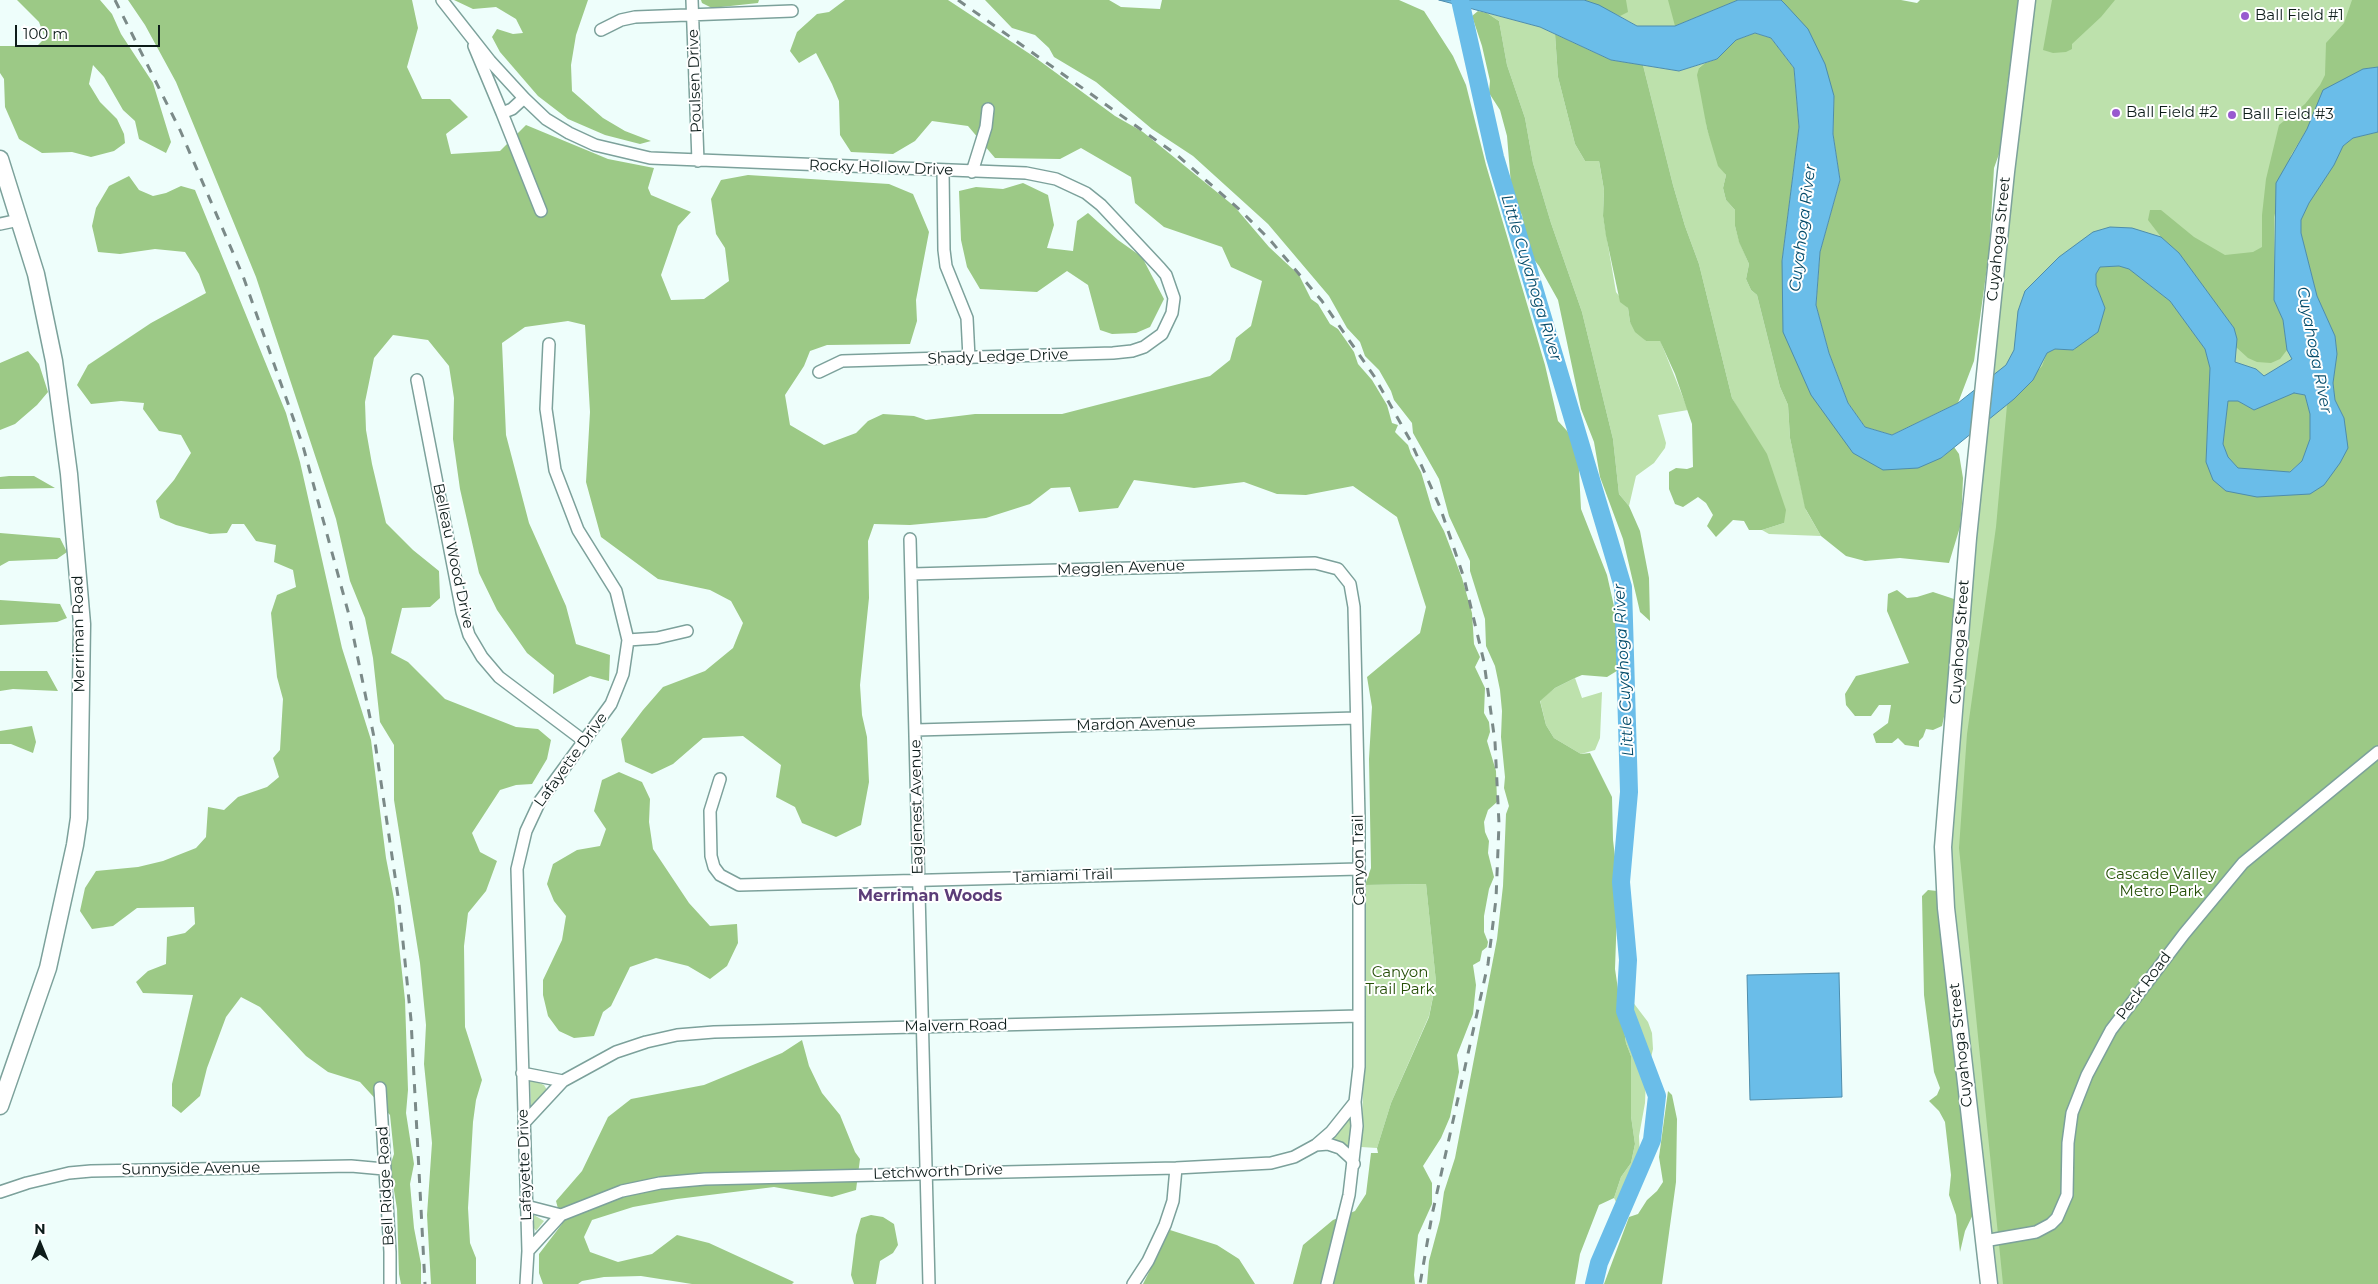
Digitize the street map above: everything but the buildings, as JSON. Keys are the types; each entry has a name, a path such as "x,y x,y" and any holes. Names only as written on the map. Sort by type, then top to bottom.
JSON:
{"street":[{"path":"442,0 468,33 541,211"},
{"name":"Poulsen Drive","path":"692,0 698,161"},
{"name":"Cuyahoga Street","path":"1988,1284 1943,877 1943,847 1960,621 2027,0"},
{"path":"601,30 621,20 635,17 792,10"},
{"name":"Rocky Hollow Drive","path":"468,33 524,98 546,118 569,133 595,144 646,157 698,161 1041,175 1071,184 1093,198 1166,275 1174,298 1169,323"},
{"path":"502,112 512,108 524,98"},
{"path":"972,172 986,127 988,109"},
{"name":"Merriman Road","path":"0,159 36,278 54,361 70,482 82,624 79,818 48,968 0,1106"},
{"path":"943,170 945,258 950,280 967,318 969,358"},
{"path":"0,224 19,220"},
{"name":"Shady Ledge Drive","path":"819,372 842,361 1132,351 1152,342 1162,334 1169,323"},
{"name":"Lafayette Drive","path":"526,1284 528,1251 516,884 520,854 526,831 540,801 606,712 618,689 623,674 628,640 616,591 578,530 555,470 546,409 549,344"},
{"name":"Belleau Wood Drive","path":"417,380 458,593 468,635 482,657 500,677 584,741"},
{"name":"Eaglenest Avenue","path":"910,539 929,1284"},
{"name":"Megglen Avenue","path":"912,574 1315,563 1330,566"},
{"name":"Canyon Trail","path":"1327,1284 1349,1195 1354,1164 1358,1126 1356,1102 1359,1067 1359,869 1353,592 1346,577 1338,569 1330,566"},
{"path":"628,640 657,638 687,631"},
{"name":"Mardon Avenue","path":"916,730 1356,718"},
{"name":"Peck Road","path":"1984,1241 2036,1232 2051,1224 2057,1218 2067,1196 2068,1143 2072,1112 2087,1075 2111,1030 2184,934 2243,863 2378,752"},
{"name":"Tamiami Trail","path":"720,779 710,811 711,856 714,867 720,875 739,885 1359,869"},
{"name":"Malvern Road","path":"524,1123 563,1080 616,1052 676,1035 921,1026 1359,1016"},
{"path":"522,1073 563,1080"},
{"name":"Bell Ridge Road","path":"380,1088 390,1252 390,1284"},
{"name":"Letchworth Drive","path":"528,1251 562,1215 622,1191 660,1183 705,1179 926,1172 1176,1168 1271,1163 1294,1157 1316,1146 1331,1132 1356,1102"},
{"path":"1316,1146 1328,1144 1340,1148 1351,1158 1354,1164"},
{"name":"Sunnyside Avenue","path":"0,1192 36,1180 90,1171 351,1166 384,1169"},
{"path":"1133,1284 1148,1261 1165,1225 1173,1201 1176,1168"},
{"path":"526,1206 562,1215"}],"green space":[{"path":"17,0 100,0 112,14 121,34 153,83 171,142 166,153 139,139 135,121 123,110 104,77 93,65 89,84 100,102 117,119 124,134 125,143 114,151 91,157 72,152 42,153 19,139 5,107 4,79 0,73 0,46 37,46 45,38 39,22"},
{"path":"128,0 412,0 418,28 407,67 422,99 450,99 468,117 446,134 451,154 500,151 526,125 608,159 654,168 648,188 651,195 691,212 678,226 661,275 671,300 704,299 729,281 725,248 716,234 711,199 721,180 748,175 889,184 913,194 929,232 916,300 917,321 910,344 827,345 810,351 804,366 785,395 790,425 824,445 856,433 868,421 883,414 914,416 926,420 975,414 1062,414 1210,376 1230,360 1236,338 1251,326 1262,281 1231,267 1222,247 1164,227 1135,203 1131,177 1081,148 1060,159 995,158 968,126 932,121 915,141 893,154 851,152 840,135 839,101 816,53 799,63 790,51 797,32 817,14 829,12 845,0 948,0 1033,56 1115,116 1143,132 1234,206 1269,247 1299,275 1311,299 1318,304 1330,324 1338,329 1354,352 1358,364 1372,380 1387,405 1392,423 1398,425 1395,432 1408,445 1421,472 1432,509 1444,531 1462,578 1472,613 1474,644 1480,657 1475,667 1485,688 1484,713 1489,722 1490,732 1487,741 1496,771 1497,802 1488,810 1484,822 1485,832 1489,841 1488,853 1494,877 1489,889 1484,916 1484,932 1488,942 1487,947 1482,951 1480,961 1473,965 1476,985 1473,1014 1457,1055 1459,1072 1450,1117 1441,1138 1423,1166 1432,1183 1432,1204 1418,1235 1414,1275 1415,1284 1293,1284 1303,1245 1333,1220 1355,1211 1366,1194 1371,1153 1378,1153 1377,1148 1391,1103 1429,1017 1436,982 1426,884 1365,885 1371,868 1369,759 1372,707 1367,677 1420,633 1426,607 1397,517 1353,486 1306,495 1277,494 1244,482 1194,488 1134,480 1118,508 1079,512 1070,487 1051,488 1030,504 986,518 910,525 874,524 868,541 869,598 860,685 862,715 867,737 869,782 861,825 836,837 802,823 795,807 776,797 781,765 743,736 703,738 673,764 652,774 625,762 621,739 643,710 663,687 705,671 733,648 743,623 731,601 710,590 658,579 601,537 586,482 590,412 585,325 568,321 525,327 502,343 506,435 529,523 566,606 576,644 610,655 609,681 590,676 553,694 554,675 527,653 497,610 479,573 460,489 453,439 454,398 449,366 428,340 393,335 374,358 365,402 366,430 386,523 413,550 439,571 440,598 430,607 402,608 391,653 408,662 445,699 516,727 538,729 551,740 547,759 532,784 516,785 500,790 472,833 480,852 497,861 486,891 468,913 464,946 465,1027 482,1080 476,1100 473,1122 468,1208 470,1243 476,1258 476,1284 431,1284 427,1215 432,1143 424,1064 426,1025 420,963 394,800 394,745 380,722 373,658 365,618 350,581 336,519 256,277 176,82 145,25"},
{"path":"454,0 588,0 576,35 571,65 572,91 603,118 625,131 651,141 640,144 605,135 568,119 538,96 500,52 492,37 497,29 513,34 523,33 516,19 496,7 473,9"},
{"path":"701,0 759,0 758,3 712,8 702,3"},
{"path":"985,0 1109,0 1121,7 1160,9 1162,0 1399,0 1424,11 1453,56 1466,85 1486,165 1545,365 1558,421 1568,432 1578,452 1581,509 1607,575 1622,642 1620,669 1607,677 1582,675 1555,688 1540,701 1546,725 1554,738 1581,754 1590,753 1612,797 1613,840 1618,882 1615,969 1626,1043 1631,1056 1631,1116 1635,1144 1631,1163 1621,1177 1614,1198 1599,1205 1580,1254 1575,1284 1427,1284 1429,1261 1440,1220 1444,1192 1455,1158 1497,939 1503,886 1506,814 1509,806 1504,788 1500,690 1495,666 1486,646 1485,619 1470,571 1470,561 1449,516 1439,479 1413,433 1412,423 1394,400 1379,370 1365,356 1360,342 1347,328 1329,296 1268,224 1193,156 1152,129 1096,82 1054,57 1049,48 1035,35 1012,28"},
{"path":"1584,0 1738,0 1675,26 1637,26 1599,5"},
{"path":"1584,0 1626,0 1628,12 1620,16"},
{"path":"1668,0 1738,0 1675,26"},
{"path":"1781,0 1901,0 1917,3 1920,0 2021,0 2007,87 2003,143 1994,168 1989,253 1974,361 1958,403 1892,435 1865,427 1848,403 1829,353 1816,305 1820,252 1840,180 1833,134 1834,96 1785,4"},
{"name":"Cascade Valley Metro Park","path":"2027,0 2378,0 2378,1098 2015,1284 1988,1284 1943,877"},
{"path":"2052,0 2115,0 2101,17 2072,44 2072,49 2066,52 2053,53 2043,50"},
{"path":"2352,0 2378,0 2378,67 2363,69 2307,129 2291,155 2274,217 2274,300 2283,320 2287,350 2280,359 2271,363 2257,362 2248,358 2236,347 2234,328 2179,253 2161,237 2148,220 2150,210 2161,210 2194,237 2225,255 2253,252 2262,247 2262,215 2266,179 2279,125 2305,104 2320,85 2325,75 2326,43 2344,23"},
{"path":"1478,11 1487,13 1499,21 1507,65 1525,118 1533,163 1551,223 1582,312 1613,439 1619,494 1629,506 1640,531 1649,578 1650,621 1640,612 1623,539 1600,477 1594,442 1581,409 1558,300 1532,257 1526,241 1522,215 1512,197 1507,136 1500,110 1489,93 1490,81 1482,46 1472,16"},
{"path":"1487,13 1540,27 1555,34 1558,77 1575,144 1585,161 1599,161 1604,190 1603,216 1616,292 1628,308 1630,322 1646,341 1660,340 1688,410 1658,415 1666,443 1665,448 1654,463 1636,476 1629,506 1619,494 1613,439 1582,312 1551,223 1533,163 1525,118 1507,65 1499,21"},
{"path":"1755,33 1771,38 1794,68 1799,127 1782,261 1853,453 1941,458 1954,447 1959,454 1963,478 1960,527 1949,563 1900,558 1865,561 1846,556 1821,536 1805,508 1790,438 1788,405 1780,387 1757,295 1751,290 1746,279 1749,264 1739,242 1735,226 1735,210 1726,200 1723,188 1726,175 1718,166 1707,129 1697,75 1699,68 1705,63 1717,59 1736,40"},
{"path":"1555,34 1611,60 1643,65 1673,185 1699,264 1732,398 1767,454 1786,510 1784,523 1762,530 1749,530 1744,521 1733,520 1716,537 1707,526 1713,515 1706,503 1698,497 1683,507 1675,504 1669,489 1669,472 1676,468 1687,469 1693,467 1692,424 1675,374 1660,341 1646,341 1635,332 1630,322 1628,308 1620,302 1603,216 1604,190 1599,161 1585,161 1575,144 1558,77"},
{"path":"1705,63 1699,68 1707,129 1721,168 1726,175 1723,188 1726,200 1735,210 1735,226 1749,264 1746,279 1751,290 1757,295 1780,387 1788,405 1790,438 1806,510 1821,536 1769,534 1762,530 1784,523 1748,426 1732,398 1699,264 1673,185 1643,65 1679,71"},
{"name":"Cascade Valley Metro Park","path":"2378,132 2378,1284 2003,1284 1959,848 1967,734 1996,527 2007,405 2042,366 2047,353 2055,349 2074,350 2105,308 2096,285 2096,274 2100,267 2119,266 2129,269 2170,301 2205,349 2210,368 2206,462 2310,494 2344,418 2335,400 2333,383 2337,354 2335,336 2317,296 2301,233 2301,220 2309,203 2334,165 2343,146 2353,138"},
{"path":"129,176 139,190 153,196 166,193 181,186 195,190 286,413 300,462 342,648 371,740 386,858 394,899 405,1000 408,1090 406,1113 414,1164 410,1184 414,1228 421,1264 421,1284 401,1284 399,1274 397,1209 390,1166 394,1154 390,1115 360,1082 328,1072 306,1056 260,1007 241,997 226,1017 207,1068 200,1096 181,1113 172,1106 172,1084 193,995 143,993 136,982 148,971 166,964 167,937 185,933 195,924 194,907 137,908 113,926 92,929 80,911 85,888 96,871 138,867 163,861 196,848 206,837 208,807 224,810 238,797 267,787 279,777 273,758 280,750 283,699 277,677 271,613 277,595 296,587 293,570 274,562 276,545 256,541 244,524 232,524 227,533 210,534 176,525 160,518 156,501 174,480 191,453 181,435 159,431 143,409 144,403 121,401 91,404 77,385 88,365 151,323 206,293 199,274 185,252 155,249 120,254 98,252 92,226 96,208 109,186"},
{"path":"1023,183 1048,195 1054,225 1047,248 1073,251 1077,221 1088,213 1118,240 1142,257 1164,299 1150,327 1136,333 1112,334 1100,330 1088,285 1067,271 1037,292 980,289 967,267 961,240 959,191 976,187 1003,189"},
{"path":"28,351 39,364 48,392 37,405 15,424 0,430 0,363"},
{"path":"2294,393 2305,395 2310,414 2310,439 2302,461 2289,472 2238,468 2228,457 2223,444 2228,401 2238,401 2254,410"},
{"path":"34,476 55,488 0,489 0,477"},
{"path":"0,533 60,538 67,552 57,559 9,561 0,566"},
{"path":"1897,590 1907,598 1933,592 1954,599 1948,698 1942,726 1933,730 1926,729 1919,741 1919,747 1905,745 1898,738 1892,743 1876,743 1873,734 1888,723 1891,705 1879,705 1871,716 1855,716 1846,705 1845,694 1856,676 1909,663 1887,611 1888,594"},
{"path":"0,600 60,604 67,618 57,622 0,625"},
{"path":"0,671 47,671 58,691 13,689 0,691"},
{"path":"1575,678 1582,698 1602,692 1600,738 1595,750 1581,754 1554,738 1546,725 1540,700 1555,688"},
{"path":"32,726 36,742 33,753 11,744 0,744 0,731"},
{"path":"619,772 642,782 650,799 649,822 653,849 689,903 710,926 737,924 738,943 727,966 710,979 688,966 656,958 630,967 611,1006 603,1012 594,1036 574,1038 559,1031 548,1016 543,995 543,980 562,940 566,916 554,901 547,884 553,864 577,850 600,846 606,829 594,811 602,780"},
{"name":"Canyon Trail Park","path":"1426,884 1436,982 1429,1016 1391,1103 1377,1148 1361,1147 1364,1066 1365,885"},
{"path":"1928,890 1937,891 1946,908 1979,1202 1965,1231 1960,1252 1956,1215 1949,1195 1951,1175 1945,1122 1939,1111 1929,1101 1937,1095 1940,1088 1934,1072 1924,995 1922,896"},
{"path":"1618,987 1629,997 1648,1022 1652,1033 1653,1049 1646,1079 1645,1103 1639,1136 1640,1158 1618,1206 1614,1198 1621,1177 1631,1163 1635,1144 1631,1116 1631,1056 1626,1043"},
{"path":"802,1040 809,1066 822,1093 840,1115 855,1152 860,1159 856,1190 832,1197 774,1187 677,1199 633,1207 592,1220 584,1237 590,1252 618,1262 652,1254 677,1235 709,1243 794,1282 792,1284 692,1284 641,1276 604,1277 582,1281 578,1284 543,1284 539,1273 539,1254 562,1224 556,1201 582,1171 608,1117 631,1099 704,1085 782,1053"},
{"path":"530,1079 544,1085 547,1090 531,1108"},
{"path":"1668,1091 1672,1095 1677,1119 1676,1182 1662,1284 1604,1284 1629,1217 1638,1214 1647,1200 1663,1182 1659,1157"},
{"path":"1350,1117 1353,1118 1349,1149 1333,1140"},
{"path":"534,1215 544,1221 536,1231 534,1228"},
{"path":"871,1215 883,1217 894,1224 898,1245 893,1253 880,1261 876,1284 854,1284 851,1275 856,1235 861,1218"},
{"path":"1170,1230 1217,1245 1239,1259 1255,1284 1143,1284"}],"water":[{"name":"Cuyahoga River","path":"1439,0 1584,0 1599,5 1637,26 1675,26 1738,0 1781,0 1808,29 1825,64 1834,96 1833,134 1840,180 1820,252 1816,305 1829,353 1848,403 1865,427 1892,435 1958,403 2006,365 2014,350 2018,311 2025,291 2059,257 2093,232 2110,227 2132,228 2161,237 2179,253 2234,328 2237,339 2235,362 2256,369 2264,376 2292,359 2287,350 2283,320 2274,300 2276,183 2307,129 2323,90 2363,69 2378,67 2378,132 2353,138 2343,146 2334,165 2309,203 2301,220 2301,233 2317,296 2335,336 2337,354 2333,383 2335,400 2344,418 2348,448 2324,485 2310,494 2257,497 2226,491 2213,480 2206,462 2210,368 2205,349 2170,301 2129,269 2119,266 2100,267 2096,274 2096,285 2105,308 2098,332 2073,350 2055,349 2047,353 2033,380 2014,399 1941,458 1918,468 1883,470 1853,453 1811,395 1783,332 1782,261 1799,127 1794,68 1771,38 1755,33 1736,40 1717,59 1679,71 1611,60 1540,27","holes":["2294,393 2305,395 2310,414 2310,439 2302,461 2290,472 2238,468 2228,457 2223,444 2228,401 2238,401 2254,410"]},
{"path":"1839,973 1842,1097 1750,1100 1747,975"}],"waterway":[{"name":"Little Cuyahoga River","path":"1460,0 1495,157 1623,587 1629,792 1621,882 1628,960 1625,1011 1657,1096 1652,1140 1599,1263 1594,1284"}],"railway":[{"path":"115,0 180,130 243,276 303,446 349,615 375,742 399,903 411,1020 425,1284"},
{"path":"958,0 1177,155 1240,210 1270,240 1322,301 1374,376 1410,440 1440,507 1464,578 1484,662 1495,742 1499,824 1496,899 1488,964 1432,1215 1420,1284"}],"place":[{"name":"Ball Field #1","path":"2245,16"},
{"name":"Ball Field #2","path":"2116,113"},
{"name":"Ball Field #3","path":"2232,115"}],"district":[{"name":"Merriman Woods","path":"930,896"}]}
